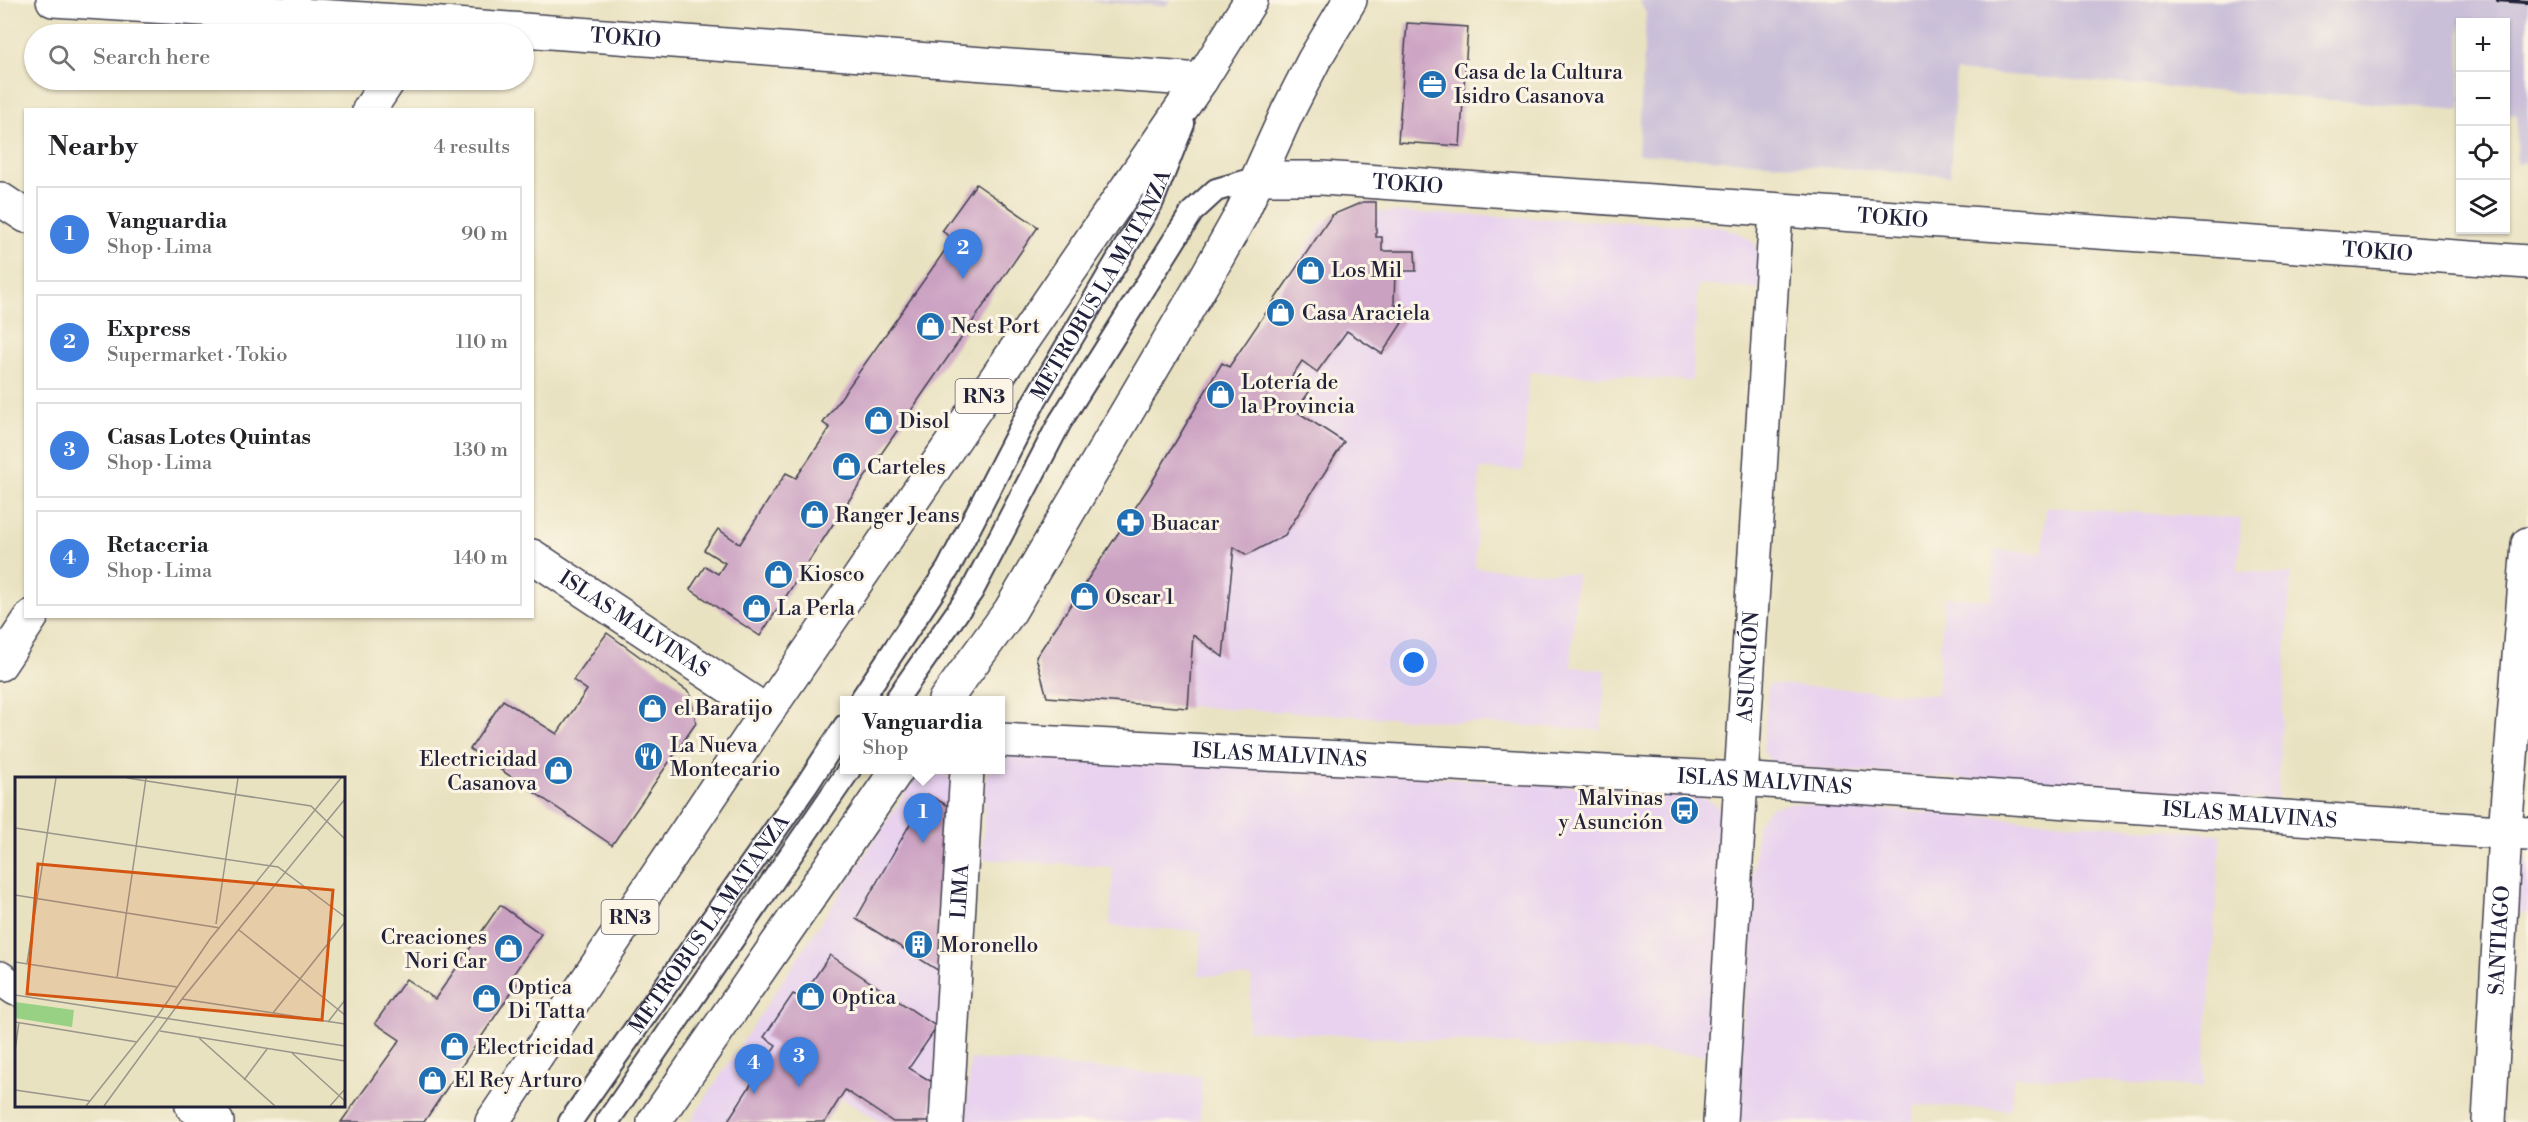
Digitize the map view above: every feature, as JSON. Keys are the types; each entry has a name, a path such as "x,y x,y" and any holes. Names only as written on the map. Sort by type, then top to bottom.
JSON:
{"main road":[{"name":"TOKIO","path":"53,0 361,24"},
{"name":"RN3","path":"492,1122 767,712 1201,80 1251,0"},
{"path":"948,696 1010,610 1242,215 1314,60 1350,0"},
{"name":"TOKIO","path":"534,36 1201,80"},
{"path":"370,108 382,90"},
{"name":"TOKIO","path":"1258,178 1334,179 2528,262"},
{"path":"0,199 24,215"},
{"name":"ASUNCIÓN","path":"1720,1122 1739,779 1776,211"},
{"name":"SANTIAGO","path":"2488,1122 2516,833 2528,544"},
{"name":"ISLAS MALVINAS","path":"534,557 767,712"},
{"path":"0,664 31,618"},
{"name":"ISLAS MALVINAS","path":"1005,740 1739,779 2516,833"},
{"path":"654,1122 894,774"},
{"name":"LIMA","path":"946,1122 967,774"},
{"path":"0,978 15,988"},
{"path":"194,1107 217,1122"}],"lane":[{"name":"METROBUS LA MATANZA","path":"864,696 948,569 1035,400 1152,202 1201,80"},
{"name":"METROBUS LA MATANZA","path":"899,696 972,591 1060,422 1192,212 1216,190 1258,178"},
{"name":"METROBUS LA MATANZA","path":"570,1122 806,786 840,734"},
{"name":"METROBUS LA MATANZA","path":"607,1122 846,774"}],"shaded area":[{"path":"1069,0 1171,0 1165,6"},
{"path":"1639,0 2528,0 2528,163 2516,163 2517,115 2510,114 2510,18 2456,18 2456,110 1956,71 1950,176 1638,154 1646,13"},
{"path":"1370,211 1718,226 1741,234 1755,244 1761,256 1759,289 1698,285 1692,381 1529,372 1523,471 1480,469 1475,568 1577,574 1571,667 1606,670 1601,730 1044,698 1041,656 1324,220"},
{"path":"2046,507 2241,519 2238,571 2291,574 2277,801 1774,766 1763,751 1768,684 1937,695 1944,597 1991,600 1994,550 2043,553"},
{"path":"1022,751 1695,794 1717,805 1724,827 1712,1055 1248,1030 1252,977 1199,975 1201,931 1110,926 1113,867 982,859 986,775 1005,774 1005,755"},
{"path":"941,774 952,780 934,1122 880,1122 841,1098 825,1122 690,1122 917,776"},
{"path":"1792,803 2221,834 2203,1087 2014,1076 2011,1110 1915,1105 1913,1122 1735,1122 1757,826 1764,814 1773,807"},
{"path":"2528,857 2528,913 2515,913 2518,872"},
{"path":"970,1059 1202,1076 1200,1122 966,1122"}],"building":[{"name":"Casa de la Cultura Isidro Casanova","path":"1407,23 1468,27 1460,146 1398,142"},
{"path":"976,184 1038,227 843,509 760,636 690,589 705,566 718,574 725,563 704,550 718,529 740,544 786,473 796,478 830,428 823,423 953,239 942,231"},
{"path":"1363,202 1376,202 1376,237 1382,237 1382,251 1415,251 1416,271 1395,271 1394,304 1409,312 1382,354 1347,331 1317,372 1302,361 1292,376 1311,389 1296,411 1344,442 1285,535 1247,555 1234,547 1223,657 1193,635 1188,708 1047,697 1036,657 1149,487 1222,363 1229,367 1332,215"},
{"path":"607,633 690,693 696,723 612,845 470,749 503,700 557,734 587,690 573,680"},
{"path":"927,794 950,807 939,971 856,919"},
{"path":"500,905 541,934 510,979 517,984 424,1122 341,1122 400,1040 375,1023 406,979 435,999"},
{"path":"830,955 937,1027 909,1068 932,1082 930,1122 893,1122 845,1090 825,1122 727,1122 776,1045 764,1037 793,994 801,998"}],"railway":[{"path":"2498,0 2528,2"}],"place":[{"name":"Casa de la Cultura Isidro Casanova","path":"1433,84"},
{"name":"Los Mil","path":"1310,270"},
{"name":"Express","path":"963,279"},
{"name":"Casa Araciela","path":"1281,313"},
{"name":"Nest Port","path":"930,326"},
{"name":"Lotería de la Provincia","path":"1220,394"},
{"name":"Disol","path":"878,421"},
{"name":"Carteles","path":"846,467"},
{"name":"Ranger Jeans","path":"814,515"},
{"name":"Buacar","path":"1131,523"},
{"name":"Kiosco","path":"778,574"},
{"name":"Oscar 1","path":"1084,597"},
{"name":"La Perla","path":"756,608"},
{"name":"el Baratijo","path":"653,708"},
{"name":"La Nueva Montecario","path":"649,757"},
{"name":"Electricidad Casanova","path":"558,771"},
{"name":"Malvinas y Asunción","path":"1684,810"},
{"name":"Vanguardia","path":"923,843"},
{"name":"Moronello","path":"919,945"},
{"name":"Creaciones Nori Car","path":"508,949"},
{"name":"Optica","path":"811,997"},
{"name":"Optica Di Tatta","path":"487,999"},
{"name":"Electricidad","path":"455,1047"},
{"name":"El Rey Arturo","path":"433,1080"},
{"name":"Casas Lotes Quintas","path":"799,1087"},
{"name":"Retaceria","path":"754,1094"}]}
